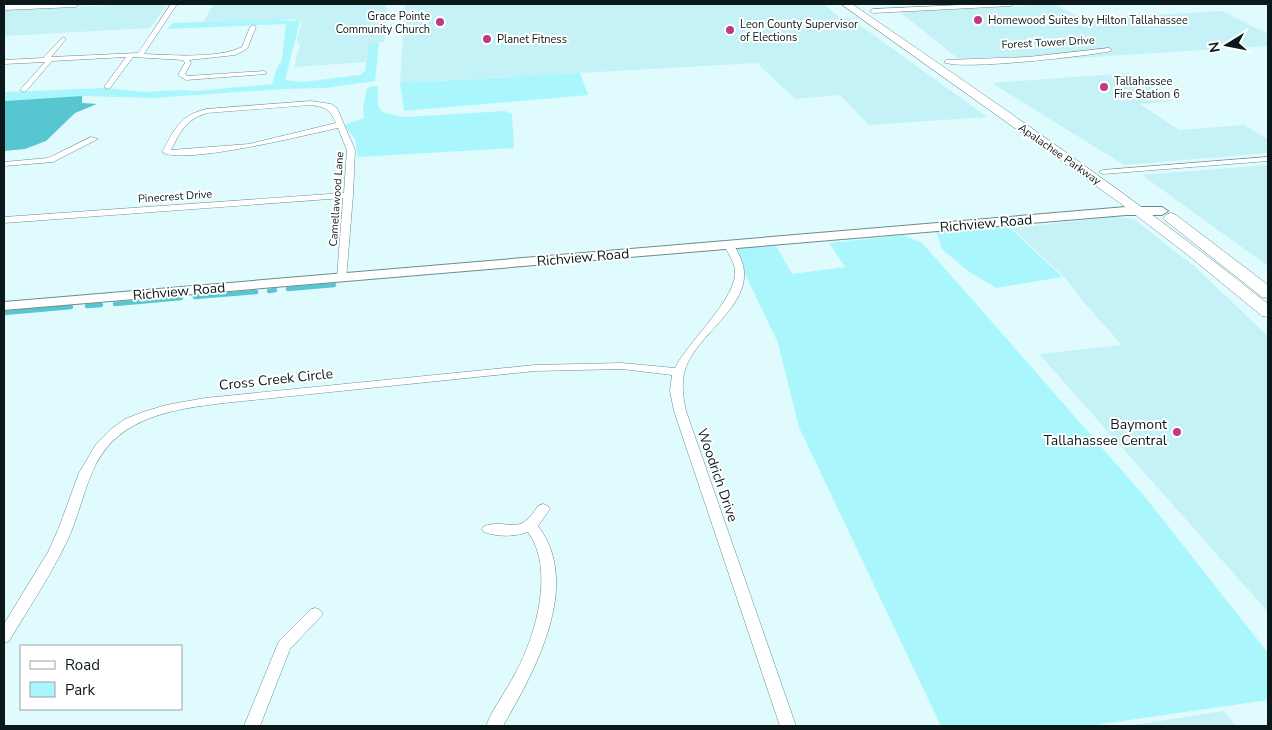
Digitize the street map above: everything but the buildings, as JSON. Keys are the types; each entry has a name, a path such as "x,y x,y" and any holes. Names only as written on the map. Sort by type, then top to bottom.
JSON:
{"main road":[{"path":"4,7 75,4"},
{"name":"Apalachee Parkway","path":"846,4 862,9 930,63 978,96 1010,113 1162,211 1268,293"},
{"path":"862,9 877,14"},
{"name":"Apalachee Parkway","path":"877,14 947,62 1010,113 1194,252 1268,312"},
{"path":"930,63 947,62"}],"street":[{"path":"140,55 174,4"},
{"path":"877,14 1011,4"},
{"path":"4,62 131,55 185,58 241,52 245,48 253,27"},
{"path":"24,90 63,39"},
{"name":"Forest Tower Drive","path":"1109,50 1073,55 947,62 963,59 1109,50"},
{"path":"108,87 131,55"},
{"path":"185,58 188,64 181,75 186,78 264,73"},
{"name":"Camellawood Lane","path":"174,137 187,118 201,112 230,108 318,104 334,110 339,125 349,140 351,150 342,278"},
{"path":"206,151 179,143 174,137 166,152 172,154 206,151 269,143 339,125"},
{"path":"4,164 50,160 94,139"},
{"path":"1103,172 1268,160"},
{"name":"Pinecrest Drive","path":"4,220 349,195"},
{"name":"Richview Road","path":"4,306 1140,211 1162,211"},
{"name":"Woodrich Drive","path":"729,245 740,272 738,286 727,304 684,359 676,388 680,411 788,726"},
{"name":"Cross Creek Circle","path":"4,637 61,538 90,462 104,442 116,431 157,409 179,404 224,399 535,368 622,366 680,372"},
{"path":"489,529 522,530 531,526 543,510"},
{"path":"494,726 526,669 542,632 548,594 548,559 542,539 531,526"},
{"path":"252,726 284,645 315,614"}],"shaded area":[{"path":"136,4 166,5 150,28 4,36 4,10"},
{"path":"213,4 386,4 384,42 369,43 366,62 294,67 300,45 297,40 302,22 296,22 296,19 203,24"},
{"path":"405,4 824,4 840,18 850,18 987,117 869,125 840,95 795,99 757,63 400,83"},
{"path":"1056,4 1081,19 1222,11 1268,34 1268,46 966,65 900,12"},
{"path":"1129,73 1173,101 1140,104 1179,130 1244,125 1268,139 1268,153 1124,165 992,83"},
{"path":"82,96 82,103 97,104 75,113 46,141 25,149 4,151 4,101"},
{"path":"1268,165 1268,266 1142,175"},
{"path":"1114,217 1134,219 1195,267 1268,336 1268,612 1039,354 1122,345 1086,305 1067,280 1012,228"},
{"path":"1224,711 1236,726 1128,726"}],"green space":[{"path":"300,21 285,80 303,82 360,75 365,71 369,43 379,43 375,81 325,88 153,98 85,96 4,101 4,92 106,88 143,92 196,91 272,84 276,70 282,60 286,24 167,29 173,23"},
{"path":"580,73 588,95 404,111 400,83"},
{"path":"378,86 378,102 381,110 405,117 505,111 512,114 514,148 358,157 355,139 344,125 364,118 363,109 367,88"},
{"path":"1008,226 1062,277 996,288 968,271 942,249 936,231"},
{"path":"903,235 922,243 1145,497 1268,653 1268,700 1088,726 941,726 799,427 778,343 733,248 775,244 792,274 845,267 829,243"}],"waterway":[{"path":"288,289 334,285"},
{"path":"269,291 275,290"},
{"path":"195,297 256,292"},
{"path":"115,304 181,298"},
{"path":"87,306 101,305"},
{"path":"4,313 71,307"}],"place":[{"name":"Homewood Suites by Hilton Tallahassee","path":"978,20"},
{"name":"Grace Pointe Community Church","path":"440,22"},
{"name":"Leon County Supervisor of Elections","path":"730,30"},
{"name":"Planet Fitness","path":"487,39"},
{"name":"Tallahassee Fire Station 6","path":"1104,87"},
{"name":"Baymont Tallahassee Central","path":"1177,432"}]}
